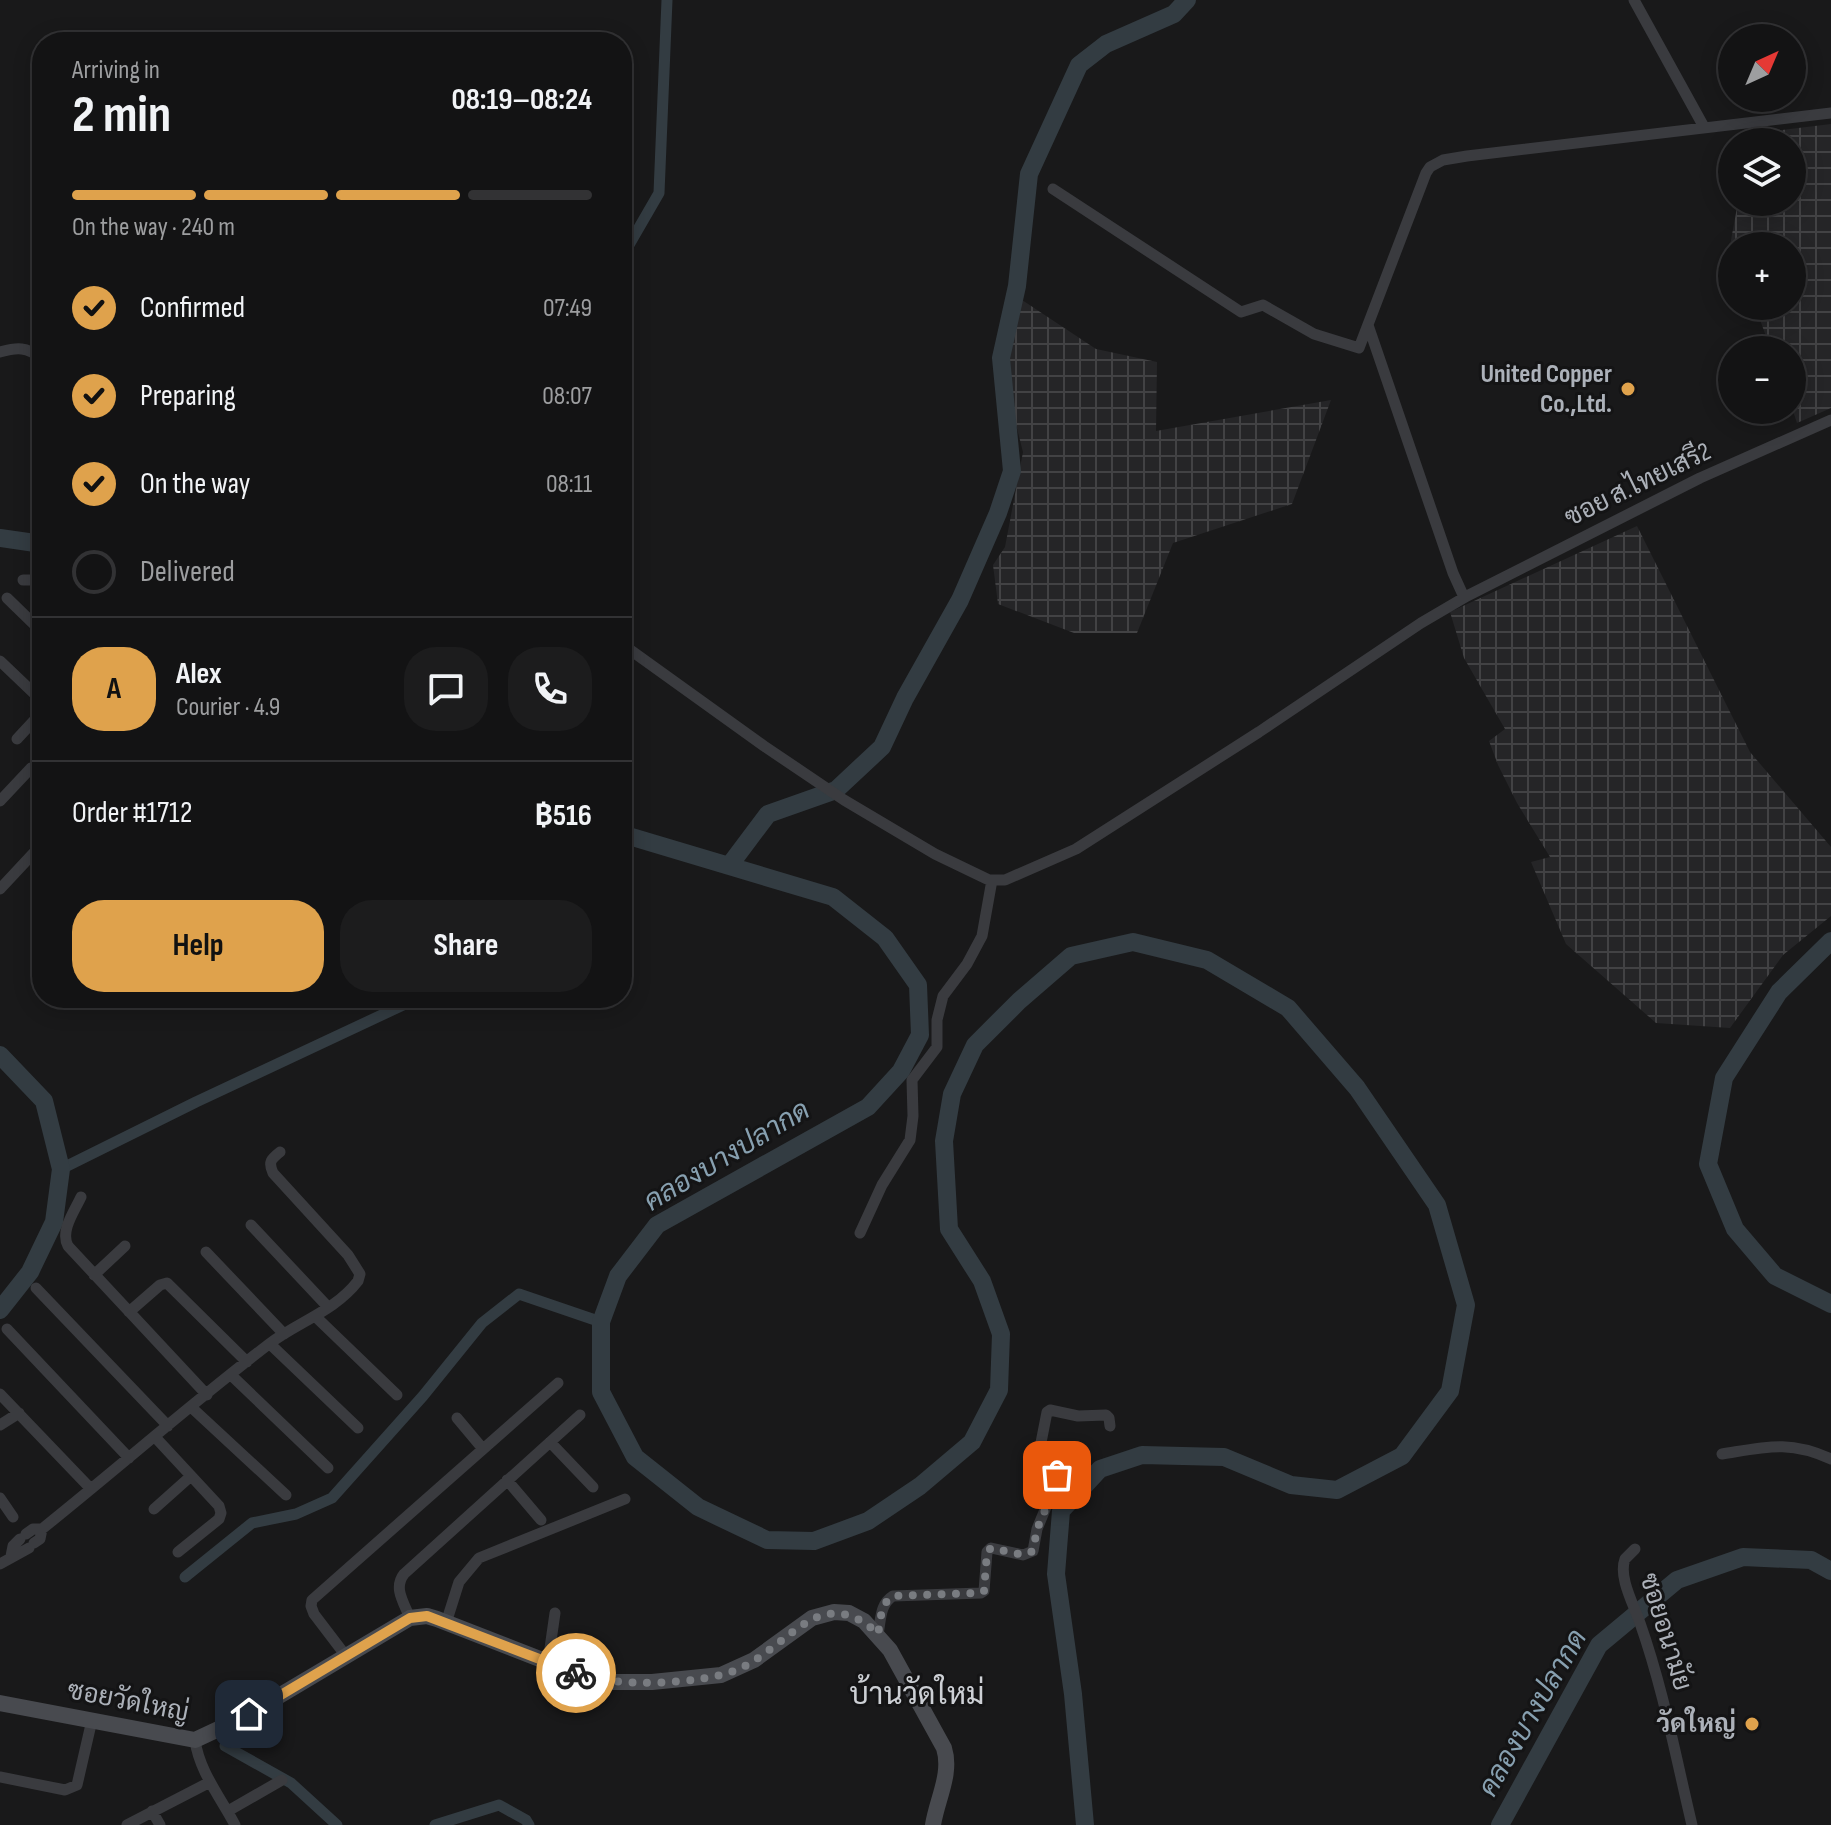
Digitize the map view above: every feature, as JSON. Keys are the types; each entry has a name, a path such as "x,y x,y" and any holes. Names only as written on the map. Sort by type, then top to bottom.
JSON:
{"street":[{"path":"1634,0 1704,127"},
{"path":"1053,189 1241,312 1263,305 1314,334 1359,348 1426,173 1436,163 1831,113"},
{"path":"1368,324 1448,561 1463,595 1467,596"},
{"path":"0,352 18,347 32,350"},
{"name":"ซอย ส.ไทยเสรี2","path":"992,880 1005,880 1076,849 1467,596 1700,478 1831,420"},
{"path":"23,580 32,580"},
{"path":"7,598 32,622"},
{"path":"632,651 844,800 935,854 992,880 982,936 967,964 943,996 937,1020 937,1047 912,1080 910,1140 882,1185 860,1233"},
{"path":"0,661 32,691"},
{"path":"17,739 32,723"},
{"path":"0,801 32,768"},
{"path":"0,889 32,858"},
{"path":"0,1564 11,1556 13,1546 40,1539 42,1529 247,1362 284,1334 317,1318 354,1286 360,1274 348,1255 273,1173 269,1165 280,1152"},
{"path":"81,1197 64,1238 68,1246 207,1395"},
{"path":"251,1225 328,1307"},
{"path":"94,1275 125,1246"},
{"path":"206,1252 284,1334"},
{"path":"129,1312 160,1285 167,1283 247,1362"},
{"path":"36,1288 168,1426"},
{"path":"317,1318 397,1395"},
{"path":"7,1329 129,1458"},
{"path":"270,1344 358,1428"},
{"path":"231,1375 328,1468"},
{"path":"346,1656 314,1614 312,1600 558,1383"},
{"path":"0,1394 91,1489"},
{"path":"191,1407 286,1495"},
{"path":"878,1634 882,1607 893,1596 981,1593 984,1591 987,1552 991,1548 1023,1555 1033,1551 1037,1529 1058,1478 1037,1463 1047,1412 1078,1416 1106,1415 1110,1426"},
{"path":"0,1425 19,1413"},
{"path":"580,1415 398,1582 410,1618 427,1616 586,1677 613,1682 652,1682 721,1675 740,1668 812,1618 834,1612 849,1613 878,1634 897,1662 944,1748 948,1761 933,1825"},
{"path":"457,1418 483,1449"},
{"path":"155,1437 219,1506 221,1513 219,1519 178,1552"},
{"path":"550,1442 593,1487"},
{"path":"1722,1454 1780,1445 1798,1446 1831,1459"},
{"path":"154,1509 191,1476"},
{"path":"507,1480 541,1520"},
{"path":"0,1498 13,1517"},
{"path":"446,1623 459,1582 479,1558 625,1499"},
{"name":"ซอยอนามัย","path":"1635,1549 1623,1564 1644,1634 1692,1825"},
{"path":"548,1662 555,1613"},
{"name":"ซอยวัดใหญ่","path":"0,1703 195,1740 228,1725 410,1618"},
{"path":"0,1777 65,1790 73,1787 80,1781 92,1720"},
{"path":"195,1740 210,1782 235,1825"},
{"path":"228,1811 282,1780"},
{"path":"127,1825 210,1782"},
{"path":"152,1811 160,1825"}],"shaded area":[{"path":"1831,124 1831,408 1806,419 1806,336 1766,336 1760,320 1806,320 1806,232 1732,232 1735,216 1806,216 1806,128 1799,128"},
{"path":"1013,294 1096,349 1157,362 1156,431 1331,400 1292,504 1173,543 1137,633 1074,633 998,604 993,565 1005,547 1023,452 1006,385"},
{"path":"1637,526 1750,752 1831,847 1831,916 1783,955 1730,1028 1656,1023 1566,944 1531,862 1550,857 1498,765 1489,741 1505,729 1464,658 1450,612"}],"waterway":[{"path":"632,240 659,193 667,0"},
{"path":"729,866 768,814 836,790 882,747 905,698 960,600 998,513 1012,471 1001,358 1017,286 1029,174 1079,65 1106,44 1174,14 1187,0"},
{"name":"คลองบางปลากด","path":"0,538 32,543"},
{"name":"คลองบางปลากด","path":"632,837 833,897 885,938 918,985 920,1035 901,1071 868,1107 657,1225 618,1276 601,1322 601,1392 635,1457 698,1507 767,1540 814,1541 868,1521 920,1486 972,1442 999,1390 1001,1334 982,1281 949,1229 944,1141 952,1094 975,1045 1071,956 1133,942 1207,960 1288,1008 1357,1088 1437,1205 1466,1305 1450,1391 1402,1456 1337,1490 1291,1485 1224,1457 1142,1455 1100,1469 1061,1511 1056,1574 1073,1694 1085,1825"},
{"name":"คลองบางปลากด","path":"1831,941 1779,992 1724,1078 1708,1164 1735,1229 1775,1276 1831,1304"},
{"path":"61,1169 397,1008"},
{"path":"0,1055 44,1101 61,1169 54,1222 30,1272 0,1310"},
{"path":"185,1577 252,1523 296,1514 332,1498 423,1396 482,1323 519,1294 601,1322"},
{"name":"คลองบางปลากด","path":"1500,1825 1599,1645 1677,1580 1743,1557 1811,1560 1831,1571"},
{"path":"225,1746 291,1783 337,1825"},
{"path":"435,1825 499,1805 526,1820 529,1825"}],"way so far":[{"path":"576,1673 613,1682 652,1682 721,1675 754,1660 812,1618 834,1612 849,1613 878,1634 882,1607 893,1596 981,1593 984,1591 987,1552 991,1548 1023,1555 1033,1551 1037,1529 1057,1482 1057,1475"}],"place":[{"name":"United Copper Co.,Ltd.","path":"1628,389"},
{"name":"วัดใหญ่","path":"1752,1724"}],"district":[{"name":"บ้านวัดใหม่","path":"917,1695"}],"route":[{"path":"249,1714 410,1618 427,1616 576,1673"}]}
